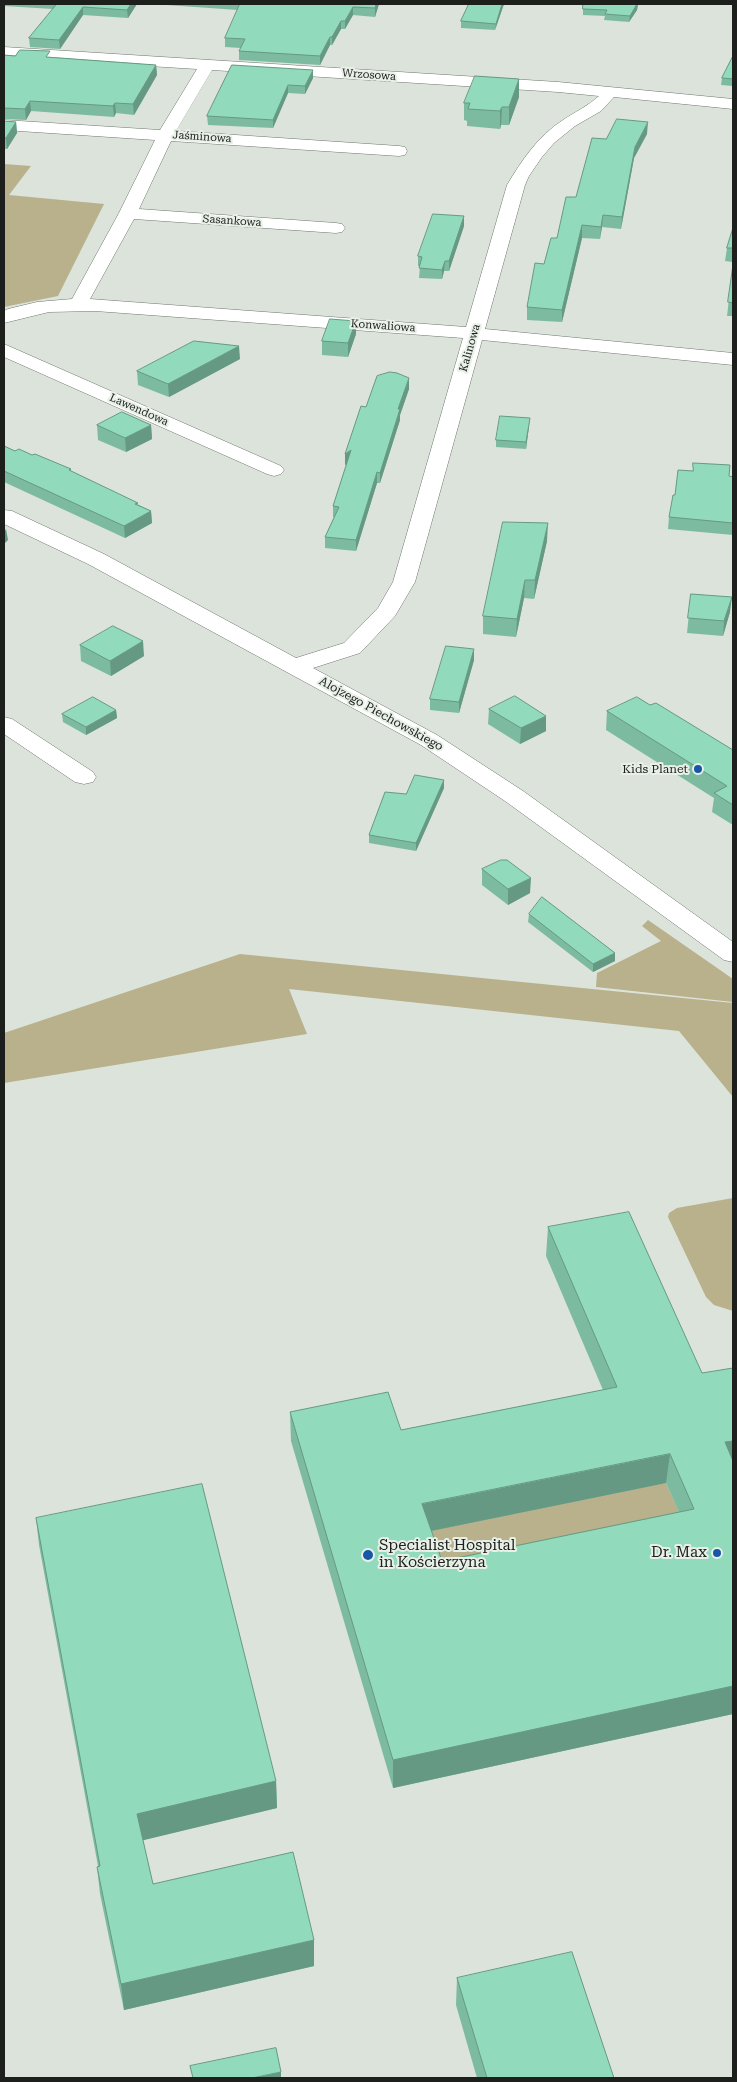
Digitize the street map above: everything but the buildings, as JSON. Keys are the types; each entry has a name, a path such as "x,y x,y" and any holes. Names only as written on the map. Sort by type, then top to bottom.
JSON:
{"street":[{"name":"Wrzosowa","path":"4,52 552,86 733,104"},
{"path":"78,305 128,213 166,134 207,65"},
{"name":"Kalinowa","path":"296,666 352,648 387,611 404,582 516,185 538,147 552,135 597,105 610,92"},
{"name":"Jaśminowa","path":"4,124 399,151"},
{"name":"Sasankowa","path":"128,213 336,228"},
{"name":"Konwaliowa","path":"4,317 33,309 78,305 474,333 733,358"},
{"name":"Lawendowa","path":"4,350 274,470"},
{"name":"Alojzego Piechowskiego","path":"4,516 96,559 296,666 463,761 733,954"},
{"path":"4,724 84,777"}],"shaded area":[{"path":"4,164 31,166 9,195 104,204 58,296 4,307"},
{"path":"648,920 733,979 733,1002 596,987 597,973 661,941 642,926"},
{"path":"240,954 733,1003 733,1097 679,1031 289,989 307,1034 4,1083 4,1033"},
{"path":"733,1198 733,1311 714,1305 706,1297 668,1217 669,1213 677,1208"},
{"path":"666,1483 691,1538 441,1590 420,1528"}],"place":[{"name":"Kids Planet","path":"698,769"},
{"name":"Dr. Max","path":"717,1553"},
{"name":"Specialist Hospital in Kościerzyna","path":"368,1555"}]}
